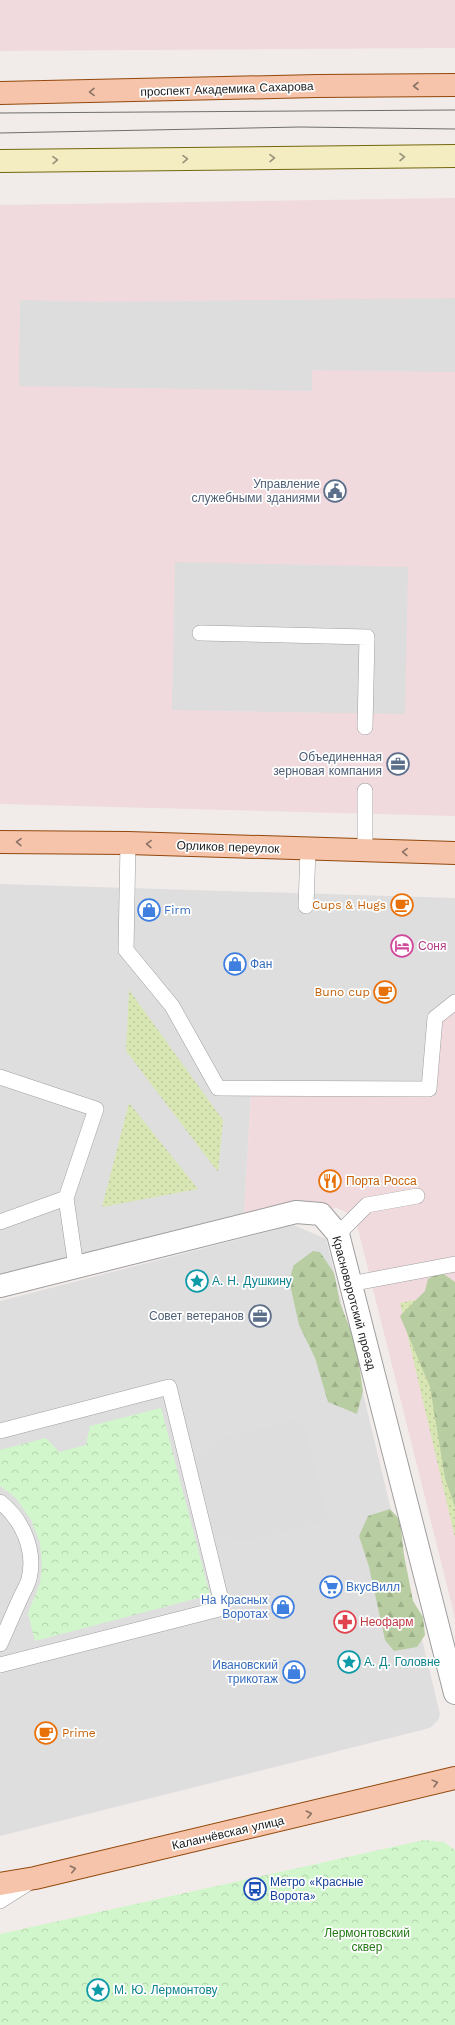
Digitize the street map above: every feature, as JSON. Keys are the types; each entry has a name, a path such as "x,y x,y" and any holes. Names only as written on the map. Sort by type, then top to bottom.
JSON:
{"main road":[{"name":"проспект Академика Сахарова","path":"0,93 317,86 455,86"},
{"path":"0,161 455,156"},
{"name":"Орликов переулок","path":"0,842 128,843 455,853"},
{"name":"Каланчёвская улица","path":"0,1884 36,1878 455,1778"}],"street":[{"name":"Красноворотский проезд","path":"0,1286 296,1212 321,1214 338,1234 455,1693"}],"lane":[{"path":"200,634 367,637 365,727"},
{"path":"365,790 365,851"},
{"path":"128,843 126,950 172,1006 218,1088 429,1089 435,1018 455,1002"},
{"path":"306,906 308,849"},
{"path":"0,1078 96,1109 66,1198 76,1267"},
{"path":"338,1234 367,1205 417,1196"},
{"path":"0,1222 66,1198"},
{"path":"350,1284 455,1264"},
{"path":"0,1431 169,1387 224,1608 0,1665"},
{"path":"0,1502 10,1510 22,1526 27,1541 30,1562 29,1579 0,1644"},
{"path":"0,1901 36,1878"}],"shaded area":[{"path":"0,0 455,0 455,48 0,51"},
{"path":"455,198 455,816 0,804 0,205"},
{"path":"455,298 455,372 312,370 312,391 19,386 20,300 97,302"},
{"path":"175,562 408,567 405,714 172,710"},
{"path":"0,884 455,898 455,1008 439,1021 436,1096 251,1093 244,1215 0,1275"},
{"path":"455,1008 455,1618 355,1217 337,1208 244,1215 251,1093 436,1096 439,1021"},
{"path":"294,1225 326,1239 440,1714 438,1720 431,1727 426,1729 0,1836 0,1301"},
{"path":"302,1418 329,1520 245,1542 216,1535 195,1458 219,1439"}],"green space":[{"path":"129,990 223,1120 218,1172 126,1051"},
{"path":"129,1103 198,1189 102,1207"},
{"path":"313,1251 320,1252 334,1273 340,1303 356,1344 363,1391 357,1414 328,1402 315,1358 299,1325 289,1280 294,1265"},
{"path":"441,1272 455,1282 455,1507 445,1478 430,1387 400,1316 425,1291 428,1279"},
{"path":"455,1292 455,1538 400,1303"},
{"path":"161,1408 210,1595 35,1641 28,1613 40,1583 42,1564 40,1543 31,1520 16,1498 0,1486 0,1450 46,1438 59,1452 86,1445 90,1426"},
{"path":"390,1509 400,1520 404,1555 413,1601 423,1617 425,1635 417,1647 394,1651 385,1640 369,1567 359,1536 368,1516"},
{"name":"Лермонтовский сквер","path":"424,1840 444,1842 455,1850 455,2025 0,2025 0,1934"}],"tram line":[{"path":"0,113 455,110"},
{"path":"0,133 300,127 455,129"}],"place":[{"name":"Управление служебными зданиями","path":"335,491"},
{"name":"Объединенная зерновая компания","path":"398,764"},
{"name":"Cups & Hugs","path":"402,905"},
{"name":"Firm","path":"149,910"},
{"name":"Соня","path":"402,946"},
{"name":"Фан","path":"235,964"},
{"name":"Buno cup","path":"385,992"},
{"name":"Порта Росса","path":"330,1181"},
{"name":"А. Н. Душкину","path":"197,1281"},
{"name":"Совет ветеранов","path":"260,1316"},
{"name":"ВкусВилл","path":"331,1587"},
{"name":"На Красных Воротах","path":"283,1607"},
{"name":"Неофарм","path":"345,1622"},
{"name":"А. Д. Головне","path":"349,1662"},
{"name":"Ивановский трикотаж","path":"294,1672"},
{"name":"Prime","path":"46,1733"},
{"name":"Метро «Красные Ворота»","path":"255,1889"},
{"name":"М. Ю. Лермонтову","path":"98,1990"}]}
